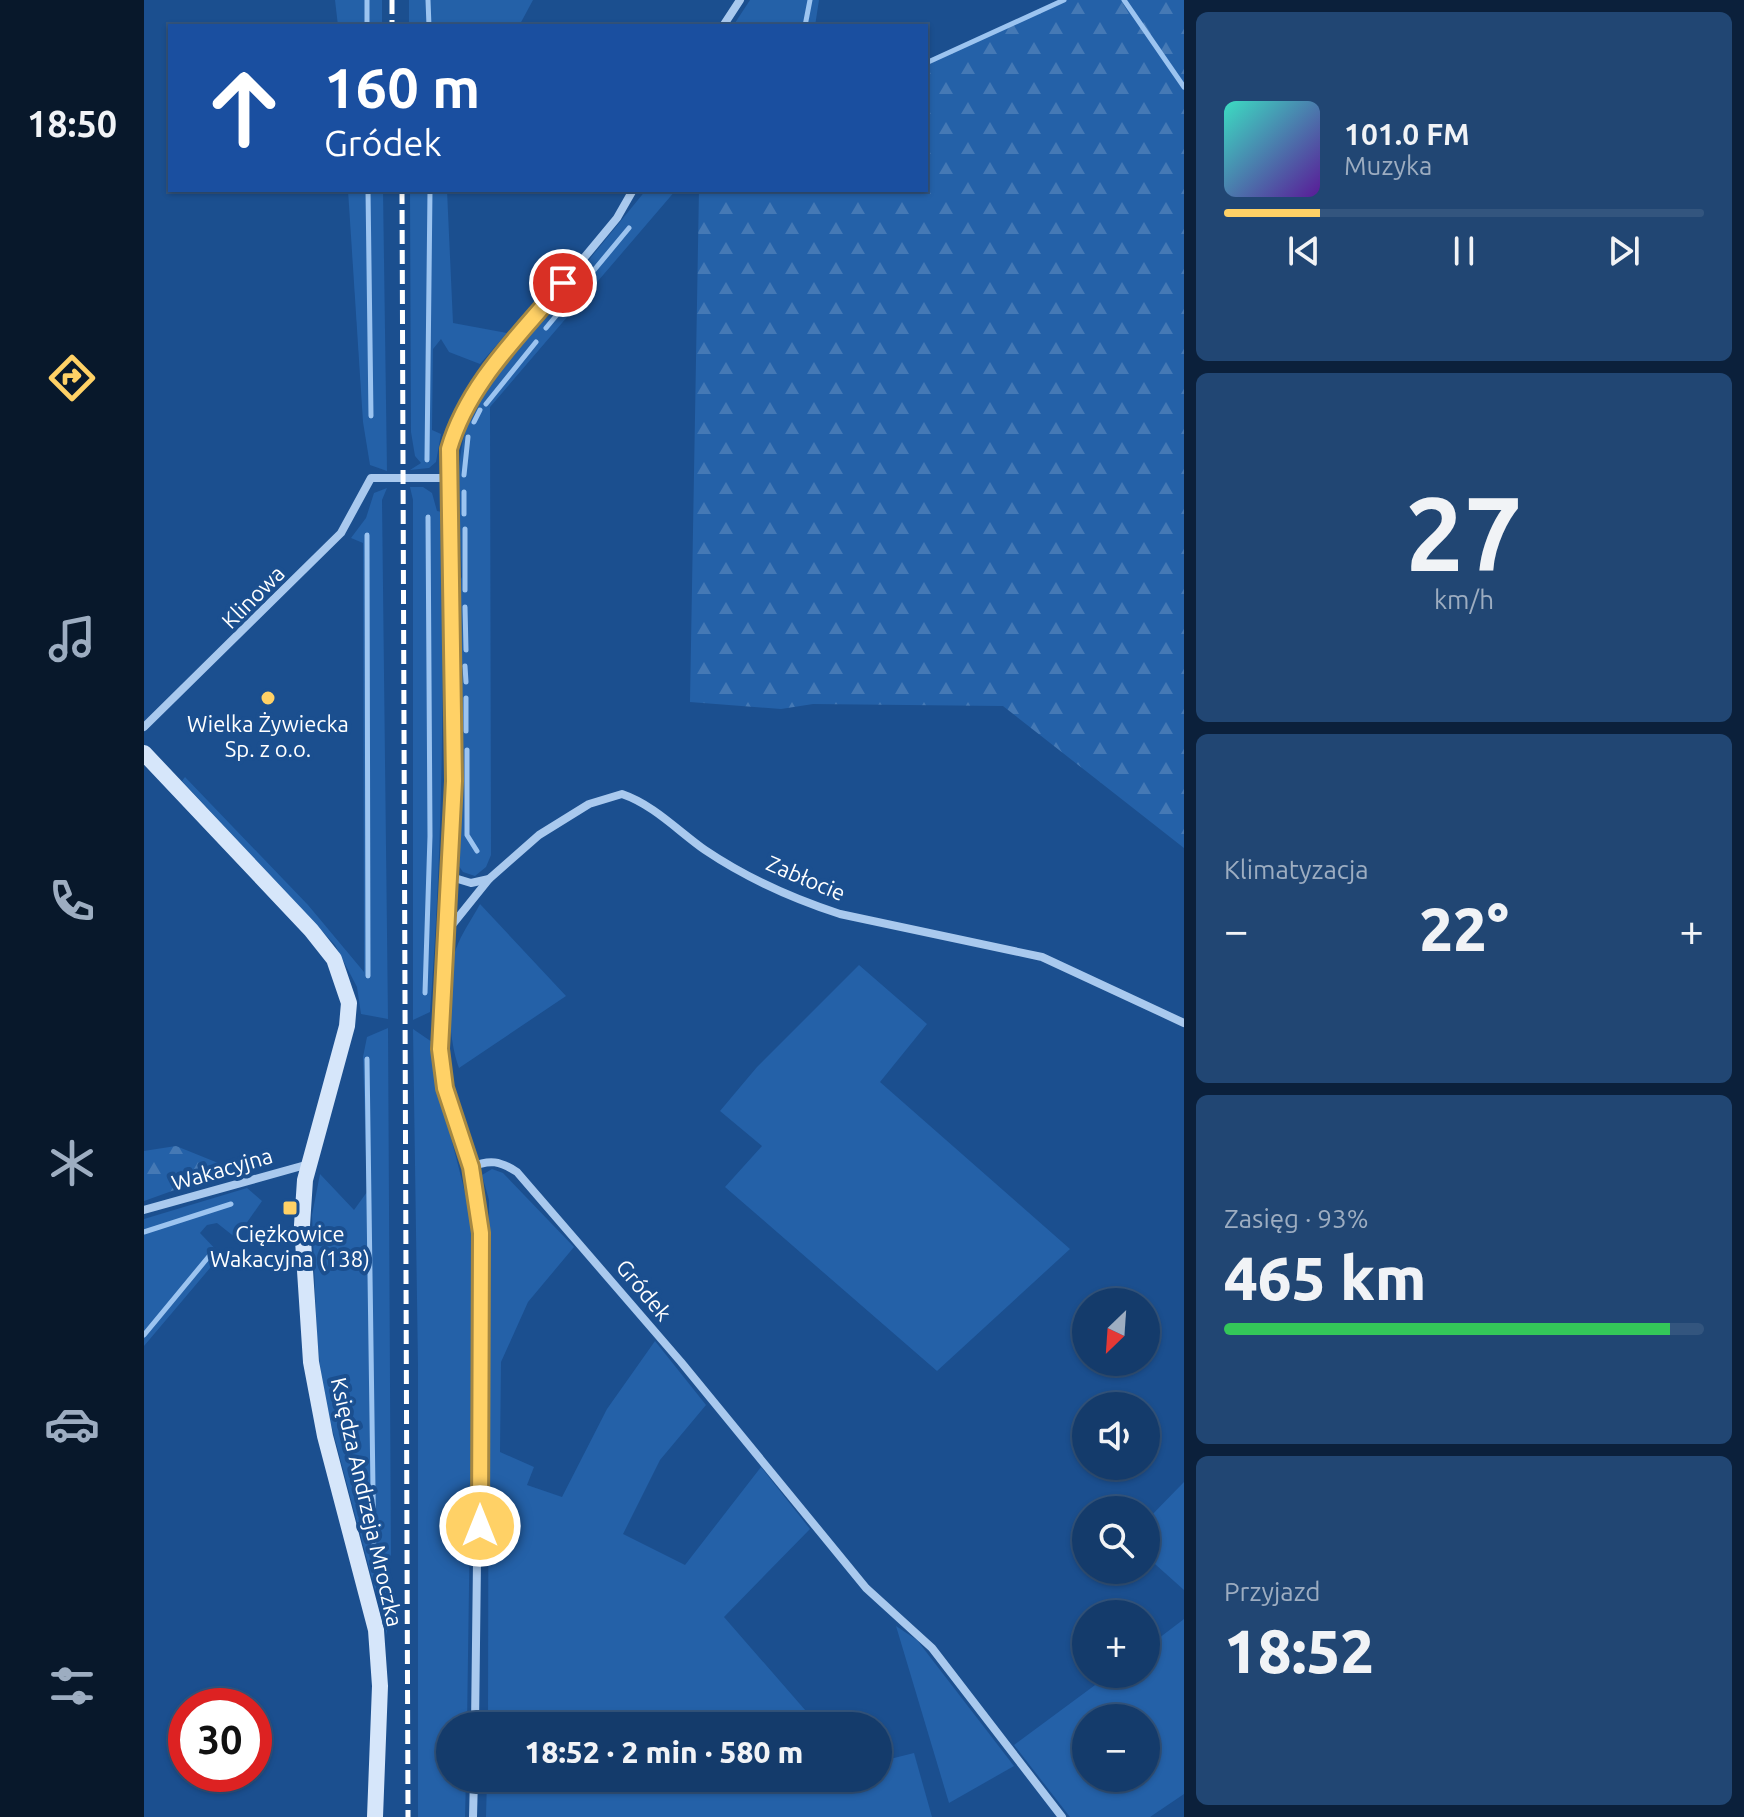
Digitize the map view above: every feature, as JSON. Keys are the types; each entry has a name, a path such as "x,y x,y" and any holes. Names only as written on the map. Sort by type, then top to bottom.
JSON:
{"street":[{"path":"724,24 740,0"},
{"path":"475,1712 481,1233 471,1167 445,1088 439,1024 454,781 449,449 457,421 471,394 617,218 632,192"},
{"name":"Klinowa","path":"144,727 341,533 371,478 448,478"},
{"name":"Księdza Andrzeja Mroczka","path":"144,753 311,930 341,974 349,1003 347,1026 309,1163 302,1225 311,1362 325,1436 376,1630 380,1686 375,1817"},
{"name":"Zabłocie","path":"489,879 539,835 589,804 622,794 645,805 727,863 809,904 840,914 1042,957 1184,1023"},
{"path":"448,876 471,883 489,879"},
{"path":"444,935 489,879"},
{"name":"Gródek","path":"471,1167 487,1160 504,1163 517,1172 681,1362 866,1588 932,1648 1062,1817"},
{"name":"Wakacyjna","path":"144,1210 309,1163"},
{"path":"473,1817 474,1792"}],"green space":[{"path":"335,0 382,0 382,24 338,24"},
{"path":"409,0 533,0 520,24 409,24"},
{"path":"750,0 819,0 815,24 734,24"},
{"path":"1061,0 1184,0 1184,848 1003,706 813,704 781,709 690,702 699,192 928,192 928,62"},
{"path":"348,192 383,192 387,471 370,465 363,422"},
{"path":"410,192 447,192 453,323 507,333 480,364 449,352 441,339 433,349 432,430 441,434 436,462 429,468 410,470 421,463 415,456 411,432"},
{"path":"644,192 674,192 490,407 491,855 486,867 475,876 463,872 456,862 457,586 462,577 460,459 468,422 465,418 477,397"},
{"path":"410,487 423,487 432,493 437,511 442,512 443,575 442,762 430,1012 413,1020 413,500"},
{"path":"387,488 382,500 388,1019 361,1014 357,987 335,945 182,781 185,777 308,905 364,972 363,543 351,538 366,518 374,493"},
{"path":"480,904 566,996 459,1068 450,1026 450,976 458,943"},
{"path":"859,965 927,1024 880,1082 1070,1249 937,1371 725,1187 762,1146 720,1111 757,1067"},
{"path":"388,1028 391,1560 387,1558 387,1635 323,1394 317,1338 312,1215 320,1174 354,1210 367,1192 363,1057 367,1037"},
{"path":"413,1029 432,1042 440,1092 474,1239 467,1712 436,1712 436,1792 466,1792 465,1817 418,1817 418,1366"},
{"path":"176,1146 233,1169 144,1201 144,1151"},
{"path":"492,1169 503,1173 574,1247 528,1302 501,1362 500,1452 534,1467 527,1485 562,1497 607,1409 655,1341 706,1405 660,1460 623,1534 685,1565 761,1467 810,1529 724,1617 807,1712 488,1712 489,1200 482,1175"},
{"path":"247,1188 262,1201 236,1238 217,1223 207,1225 200,1233 221,1255 144,1346 144,1219"},
{"path":"1184,1482 1184,1590 1160,1569 1160,1507"},
{"path":"1184,1619 1184,1794 1150,1817 1070,1817 1014,1745 1091,1688 1160,1688 1160,1637"},
{"path":"896,1626 917,1640 1014,1766 949,1803"},
{"path":"914,1753 932,1817 486,1817 487,1792 892,1792 892,1758"}],"waterway":[{"path":"367,0 367,24"},
{"path":"428,0 429,24"},
{"path":"805,24 810,0"},
{"path":"928,62 1064,0"},
{"path":"1124,0 1184,87"},
{"path":"368,192 371,416"},
{"path":"427,460 430,192"},
{"path":"546,328 629,228"},
{"path":"486,404 536,342"},
{"path":"474,422 480,410"},
{"path":"464,475 468,437"},
{"path":"464,492 464,514"},
{"path":"425,993 430,836 428,517"},
{"path":"465,529 465,590"},
{"path":"367,535 368,976"},
{"path":"465,607 466,650"},
{"path":"465,666 466,682"},
{"path":"466,698 466,731"},
{"path":"467,750 467,835 477,851"},
{"path":"367,1059 374,1562"},
{"path":"144,1232 231,1204"},
{"path":"144,1335 210,1255"}],"railway":[{"path":"392,0 392,24"},
{"path":"402,192 408,1817"}],"place":[{"name":"Wielka Żywiecka Sp. z o.o.","path":"268,698"},
{"name":"Ciężkowice Wakacyjna (138)","path":"290,1208"}],"route":[{"path":"480,1526 481,1233 471,1167 445,1088 439,1024 454,781 449,449 457,421 471,394 563,283"}]}
